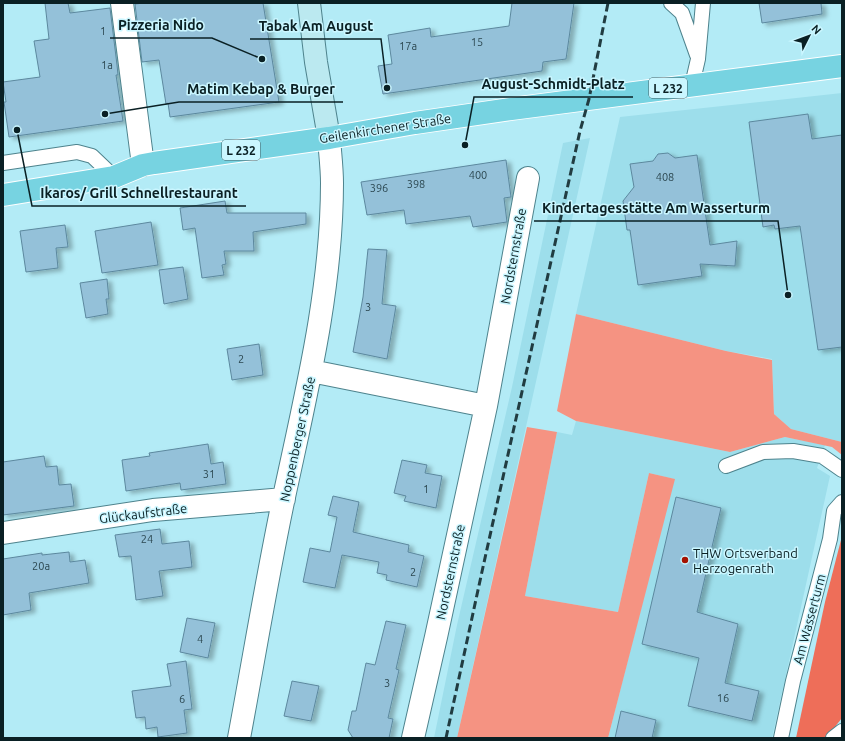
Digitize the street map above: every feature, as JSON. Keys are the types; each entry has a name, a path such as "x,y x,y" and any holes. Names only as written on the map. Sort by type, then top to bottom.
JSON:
{"main road":[{"path":"309,3 316,62 328,138"},
{"name":"Geilenkirchener Straße","path":"3,195 114,177 143,165 328,138 458,116 842,66"}],"street":[{"path":"122,3 143,165"},
{"name":"Noppenberger Straße","path":"239,738 284,499 311,371 324,297 332,204 332,181 328,138"},
{"name":"Nordsternstraße","path":"413,738 486,406 528,178"},
{"path":"311,371 486,406"},
{"name":"Glückaufstraße","path":"3,533 153,510 284,499"}],"lane":[{"path":"671,3 682,13 698,59"},
{"path":"692,85 698,59 703,3"},
{"path":"3,163 77,152 92,156 114,177"},
{"path":"726,466 763,452 794,451 822,456 842,470"},
{"name":"Am Wasserturm","path":"781,738 793,682 830,539 834,511 842,502"},
{"path":"833,738 842,732"}],"shaded area":[{"path":"842,93 842,442 791,429 774,414 772,359 726,351 576,314 620,117"},
{"path":"590,138 457,738 434,738 457,625 512,387 563,143"},
{"path":"576,314 726,351 772,360 774,414 791,429 842,442 842,455 832,447 785,437 730,452 576,421 557,411"},
{"path":"576,421 730,452 785,437 825,445 817,468 830,476 772,738 608,738 674,479 649,473 618,612 525,596 557,432 572,435"},
{"path":"527,427 557,432 525,596 618,612 649,473 675,479 608,738 457,738"},
{"path":"842,536 842,718 826,738 796,738 825,602"}],"building":[{"path":"45,3 68,3 70,13 110,8 118,75 116,75 123,121 9,137 3,82 40,77 34,41 49,39"},
{"path":"263,3 279,102 170,117 168,103 166,104 159,60 142,62 135,4"},
{"path":"512,3 574,3 566,59 543,62 542,71 383,94 378,66 392,64 388,35 430,28 431,37 509,26"},
{"path":"759,3 821,3 822,14 762,23"},
{"path":"808,114 812,139 842,135 842,347 818,350 800,226 775,229 774,225 763,227 749,122"},
{"path":"668,153 675,158 697,155 710,245 737,241 735,266 700,264 702,276 638,285 630,230 627,230 623,201 634,187 630,164 653,161 658,154"},
{"path":"506,160 511,197 504,198 507,222 473,227 470,216 406,224 404,210 367,215 361,182"},
{"path":"225,201 227,213 306,213 306,224 253,232 254,251 224,251 226,264 222,265 224,275 202,278 195,228 183,230 180,208"},
{"path":"151,222 158,265 102,273 95,231"},
{"path":"65,225 68,247 56,248 58,268 26,272 20,231"},
{"path":"368,249 387,250 382,304 396,306 387,359 353,352 363,297"},
{"path":"183,267 188,299 164,304 159,270"},
{"path":"107,279 109,299 106,299 108,314 86,318 80,283"},
{"path":"259,344 263,375 232,380 227,349"},
{"path":"208,444 211,464 223,462 226,484 181,490 180,483 126,491 122,460 150,456 149,453"},
{"path":"44,456 46,467 57,466 59,485 71,484 74,506 3,515 3,462"},
{"path":"402,460 427,465 425,473 442,476 436,508 404,501 406,496 394,493"},
{"path":"333,496 359,502 353,532 409,545 408,552 424,556 417,587 386,580 387,575 377,573 379,562 342,555 335,588 303,582 310,548 330,552 337,517 328,515"},
{"name":"THW Ortsverband Herzogenrath","path":"676,497 721,508 697,612 738,624 725,683 759,691 752,721 688,706 699,658 642,644"},
{"path":"160,529 162,544 189,541 192,567 159,571 163,596 136,600 131,556 119,557 115,535"},
{"path":"69,552 70,562 85,560 89,583 29,593 31,610 3,615 3,559 42,553 42,555"},
{"path":"187,618 215,623 208,658 180,652"},
{"path":"386,621 406,625 396,669 399,670 388,718 393,719 389,738 353,738 348,730 352,711 356,711 366,663 375,665"},
{"path":"186,661 192,709 184,710 187,733 158,737 157,727 146,729 145,717 136,718 132,691 171,686 167,664"},
{"path":"292,681 319,686 311,721 284,716"},
{"path":"621,711 656,720 652,738 615,738"}],"railway":[{"path":"446,738 580,131 589,99 608,3"}],"place":[{"name":"Pizzeria Nido","path":"262,59"},
{"name":"Tabak Am August","path":"387,88"},
{"name":"Matim Kebap & Burger","path":"105,114"},
{"name":"Ikaros/ Grill Schnellrestaurant","path":"17,130"},
{"name":"August-Schmidt-Platz","path":"465,145"},
{"name":"Kindertagesstätte Am Wasserturm","path":"788,295"},
{"name":"THW Ortsverband Herzogenrath","path":"685,560"}]}
